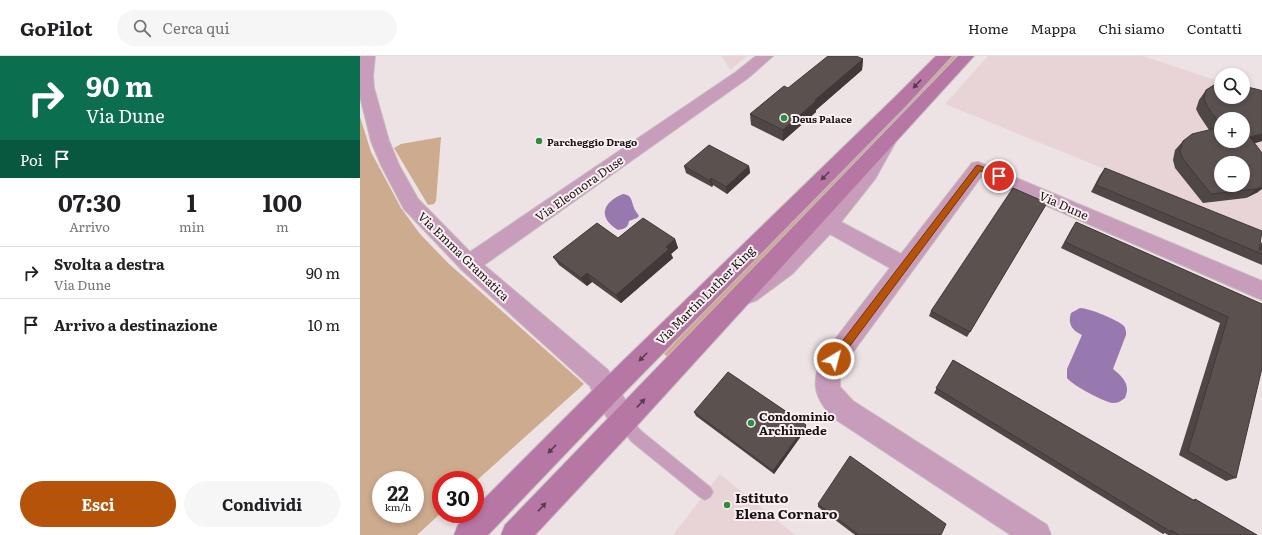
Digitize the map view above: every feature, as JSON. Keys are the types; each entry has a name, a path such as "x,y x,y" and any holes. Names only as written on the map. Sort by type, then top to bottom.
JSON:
{"main road":[{"name":"Via Martin Luther King","path":"468,535 606,394 895,107 944,56"},
{"name":"Via Martin Luther King","path":"515,535 624,421 966,56"}],"street":[{"name":"Via Emma Gramatica","path":"367,56 365,76 370,107 380,140 390,165 411,204 469,264 599,378 606,394 624,421"},
{"name":"Via Eleonora Duse","path":"469,264 730,84 765,56"},
{"path":"731,307 785,268 828,224 868,174 888,140"},
{"name":"Via Dune","path":"1037,535 844,410 835,402 828,392 828,369 834,359 978,168 1262,291"},
{"path":"828,224 905,266"}],"lane":[{"path":"624,421 636,436 705,492"}],"shaded area":[{"path":"722,56 747,56 730,70"},
{"path":"950,56 957,56 669,358 664,354"},
{"path":"988,56 1143,56 1214,80 1214,104 1250,104 1250,96 1262,96 1262,233 945,104"},
{"path":"360,117 371,152 401,208 420,234 448,263 584,384 484,474 484,471 432,471 432,521 417,535 360,535"},
{"path":"441,137 436,201 434,204 428,205 394,148 401,144"},
{"path":"623,194 630,197 639,216 629,221 625,228 618,230 607,220 605,210 611,201"},
{"path":"1080,308 1096,312 1110,318 1125,328 1126,335 1113,369 1123,378 1127,389 1125,398 1119,402 1113,403 1103,400 1081,389 1067,378 1067,369 1082,335 1070,324 1070,317 1071,313"},
{"name":"Istituto Elena Cornaro","path":"720,474 795,535 673,535"}],"building":[{"path":"828,56 856,56 863,59 783,130 750,114 784,86 788,88"},
{"path":"1214,85 1214,104 1250,104 1250,88 1262,91 1262,134 1250,137 1250,112 1214,112 1214,116 1204,99 1206,90"},
{"path":"1214,129 1214,148 1250,148 1250,137 1262,153 1262,186 1250,190 1250,156 1214,156 1214,192 1229,192 1211,194 1183,159 1180,151 1183,141 1192,134"},
{"path":"709,145 749,166 726,187 711,178 710,181 684,166"},
{"path":"1105,168 1262,231 1259,251 1262,247 1262,254 1096,185"},
{"path":"1013,188 1047,203 970,332 931,311"},
{"path":"643,218 675,239 666,247 669,249 616,295 587,273 581,278 553,257 597,223 618,238"},
{"path":"1076,222 1262,304 1262,368 1236,478 1188,451 1228,317 1065,242"},
{"path":"953,360 1195,501 1195,499 1257,535 1179,535 1171,530 1171,532 936,388"},
{"name":"Condominio Archimede","path":"728,372 806,425 773,471 694,412"},
{"name":"Condominio Archimede","path":"850,456 946,524 941,535 859,535 818,504"}],"place":[{"name":"Deus Palace","path":"784,118"},
{"name":"Parcheggio Drago","path":"539,141"},
{"name":"Condominio Archimede","path":"751,423"},
{"name":"Istituto Elena Cornaro","path":"727,505"}],"route":[{"path":"834,359 978,168 999,176"}]}
